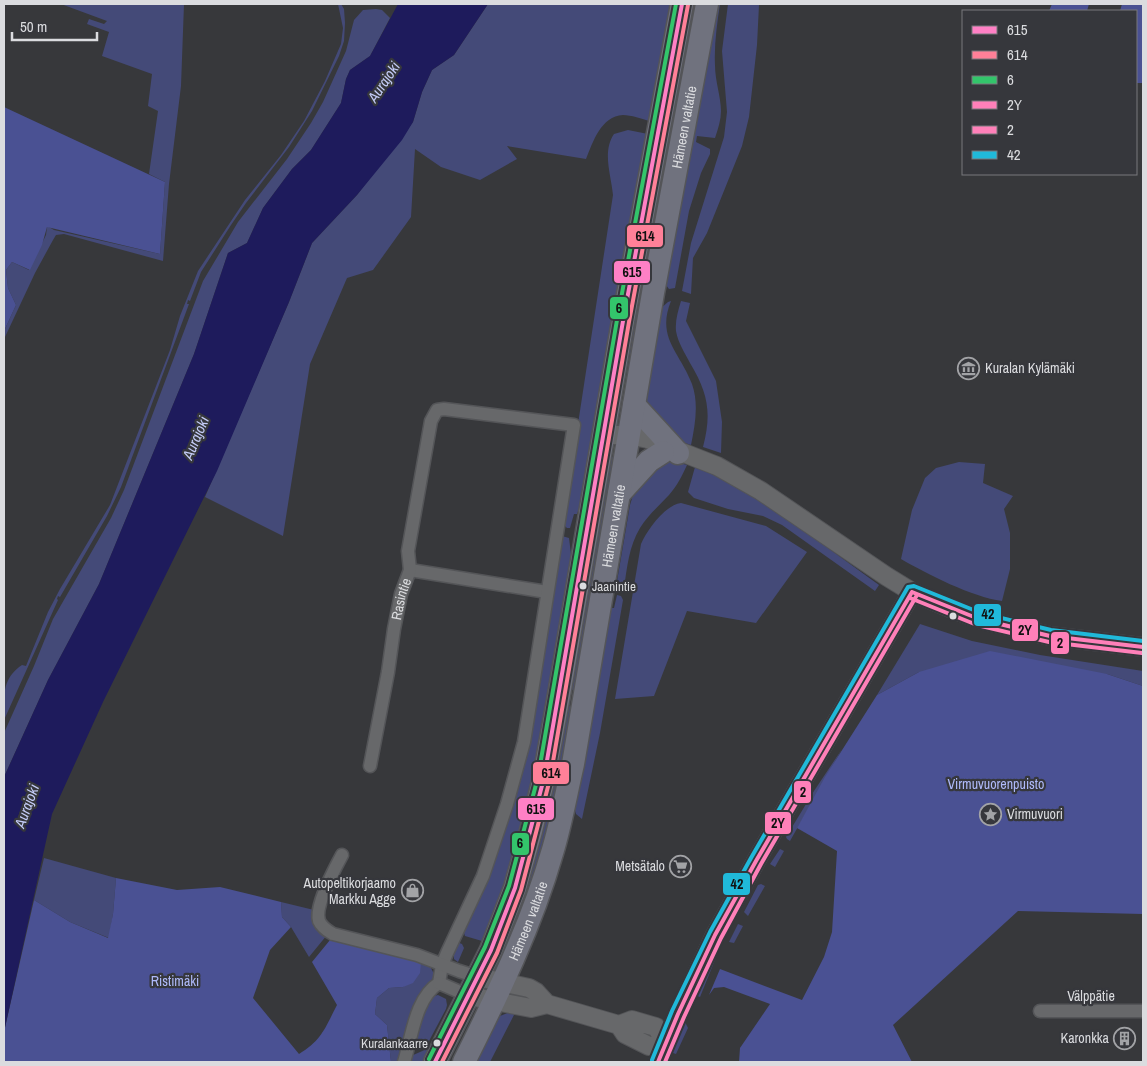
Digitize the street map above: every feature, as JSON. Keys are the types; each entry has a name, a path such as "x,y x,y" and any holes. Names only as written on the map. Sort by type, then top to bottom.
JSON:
{"highway":[{"name":"Hämeen valtatie","path":"435,1062 473,986 515,888 536,813 557,704 623,321 682,4"},
{"name":"Hämeen valtatie","path":"464,1062 514,960 540,892 554,845 573,764 634,405 707,4"},
{"path":"620,494 649,461 670,452 634,405"}],"street":[{"name":"Rasintie","path":"370,766 401,594 410,570 408,551 431,421 437,410 444,409 574,425 547,592"},
{"path":"604,435 628,440 717,466 741,479 912,592 979,619 1050,636 1143,647"},
{"path":"410,570 547,592 530,707 518,768 483,876 442,964 439,983"},
{"path":"404,1062 422,1004 429,990 439,983 473,986 499,991 529,988 536,992 547,1004 619,1025 625,1034 662,1052 715,935 760,853 912,592"},
{"path":"342,855 325,889 318,917 321,926 333,934 442,964 473,986"},
{"name":"Välppätie","path":"1040,1011 1143,1011"}],"shaded area":[{"path":"61,4 184,4 181,86 169,184 163,261 64,234 56,235 4,337 4,331 16,305 8,288 6,270 12,262 29,270 46,235 47,227 160,254 165,182 149,174 158,111 148,106 152,74 102,56 109,32 87,24 89,19 104,24 107,21"},
{"path":"338,4 341,4 344,9 345,23 344,41 339,56 312,111 289,147 246,203 201,272 190,301 188,300 187,304 189,304 121,487 107,516 60,597 58,596 58,600 4,720 4,697 10,676 22,665 26,666 48,612 60,589 110,505 170,350 180,316 198,271 245,200 281,155 304,121 325,81 341,44 343,28"},
{"path":"488,4 673,4 650,121 633,116 615,116 603,125 586,159 507,146 517,159 480,180 441,167 415,149 411,217 373,270 347,278 310,364 283,536 205,497 289,302 312,243 357,195 413,122 422,92 432,70 454,55"},
{"path":"689,4 700,4 646,283 642,270"},
{"path":"716,4 720,4 715,57 721,106 720,118 715,138 697,136 696,142 710,149 710,154 701,173 689,211 675,288 669,289 666,285"},
{"path":"728,4 759,5 757,45 749,117 742,146 707,233 693,258 691,294 682,291 691,243 724,137 727,112 722,51"},
{"path":"363,10 382,10 390,18 370,56 350,70 341,103 311,150 292,169 263,208 247,243 228,253 194,354 99,584 48,680 4,777 4,733 53,619 111,518 124,490 203,281 238,222 287,159 311,123 323,102 346,51 354,20"},
{"path":"628,130 648,134 586,488 577,514 574,514 570,528 567,528 563,522 613,195 608,163 608,148 614,134"},
{"path":"671,301 666,325 668,335 692,384 695,399 695,422 691,445 682,442 647,404 646,395 660,309"},
{"path":"681,301 690,303 686,321 716,381 722,422 721,453 703,447 706,435 707,404 701,384 677,335 676,320"},
{"path":"641,307 621,416 636,312"},
{"path":"617,450 577,690 574,691 570,688 607,465"},
{"path":"670,460 687,465 672,492 640,528 627,565 624,588 616,587 630,505 637,482"},
{"path":"959,462 985,464 983,483 1013,496 1004,509 1010,533 1010,569 1002,601 964,590 936,578 901,559 912,510 925,478 936,468"},
{"path":"695,467 716,475 770,506 879,585 875,591 782,525 763,516 728,509 694,498 688,492"},
{"path":"681,503 766,526 807,552 756,623 687,611 654,696 615,699 641,544 652,525 663,513"},
{"path":"562,536 569,538 572,562 539,759 519,848 482,941 465,936 463,930 495,857"},
{"path":"617,595 621,596 623,600 600,733 582,819 576,814 574,807 603,637 611,608 614,608"},
{"path":"920,624 972,641 1040,655 1143,671 1143,686 1107,674 919,672 877,695"},
{"path":"569,706 573,708 556,807 509,952 504,950 528,888 567,708"},
{"path":"842,749 790,841 786,837"},
{"path":"780,849 784,851 775,867 770,864"},
{"path":"44,858 116,878 109,938 70,922 34,900"},
{"path":"758,885 765,886 748,916 744,912"},
{"path":"281,902 314,910 312,921 327,935 309,957 291,927 282,917"},
{"path":"738,924 743,926 734,943 729,942"},
{"path":"457,942 462,944 464,948 458,962 454,959"},
{"path":"714,953 717,955 700,997 695,995"},
{"path":"421,962 431,968 435,976 422,991 400,1062 391,1062 387,1025 375,1014 377,998 389,988 403,987"},
{"path":"438,995 446,999 446,1009 429,1041 412,1051 427,1005 434,996"},
{"path":"510,1012 515,1013 490,1062 472,1062 495,1018"},
{"path":"684,1020 688,1028 676,1054 670,1052"},
{"path":"429,1048 425,1062 409,1062 411,1056"}],"green space":[{"path":"1052,4 1089,4 1087,10 1049,10"},
{"path":"1122,4 1143,4 1143,83 1137,83 1137,10 1120,10"},
{"path":"4,107 165,182 160,254 47,227 42,245 30,270 12,262 6,270 8,288 16,305 4,331"},
{"name":"Virmuvuorenpuisto","path":"990,651 1107,674 1143,686 1143,914 1018,911 893,1025 912,1062 739,1062 740,1048 770,1004 724,987 714,988 709,995 720,969 802,1000 824,957 832,932 837,851 797,828 825,777 877,695 919,672"},
{"name":"Ristimäki","path":"116,878 177,890 220,887 281,902 282,917 291,927 270,950 253,998 299,1054 318,1038 337,1005 312,962 330,940 335,938 421,962 420,973 413,983 403,987 389,988 377,998 375,1014 387,1025 391,1062 4,1062 4,1032 34,900 70,922 108,938 113,914"}],"water":[{"name":"Aurajoki","path":"398,4 488,4 454,55 432,70 422,92 413,122 402,140 357,195 312,243 217,471 103,702 52,814 4,1032 4,777 48,680 99,584 194,354 228,253 247,243 263,208 292,169 311,150 341,103 350,70 370,56"}],"transit line":[{"name":"6","path":"429,1059 485,947 509,886 538,777 617,320 676,4"},
{"name":"615","path":"435,1062 491,950 515,888 544,778 623,321 682,4"},
{"name":"614","path":"442,1062 497,953 521,890 550,779 629,322 688,5"},
{"name":"42","path":"652,1060 672,1011 710,932 908,587 914,586 981,613 1051,630 1143,641"},
{"name":"2Y","path":"912,592 979,619 1050,636 1143,647"},
{"name":"2Y","path":"658,1062 715,935 912,592"},
{"name":"2","path":"665,1062 721,938 761,864 917,595"},
{"name":"2","path":"910,598 977,625 1049,642 1142,653"}],"place":[{"name":"Kuralan Kylämäki","path":"969,368"},
{"name":"Jaanintie","path":"583,586"},
{"name":"Virmuvuori","path":"991,814"},
{"name":"Metsätalo","path":"681,866"},
{"name":"Autopeltikorjaamo Markku Agge","path":"412,891"},
{"name":"Karonkka","path":"1125,1038"},
{"name":"Kuralankaarre","path":"437,1043"}]}
